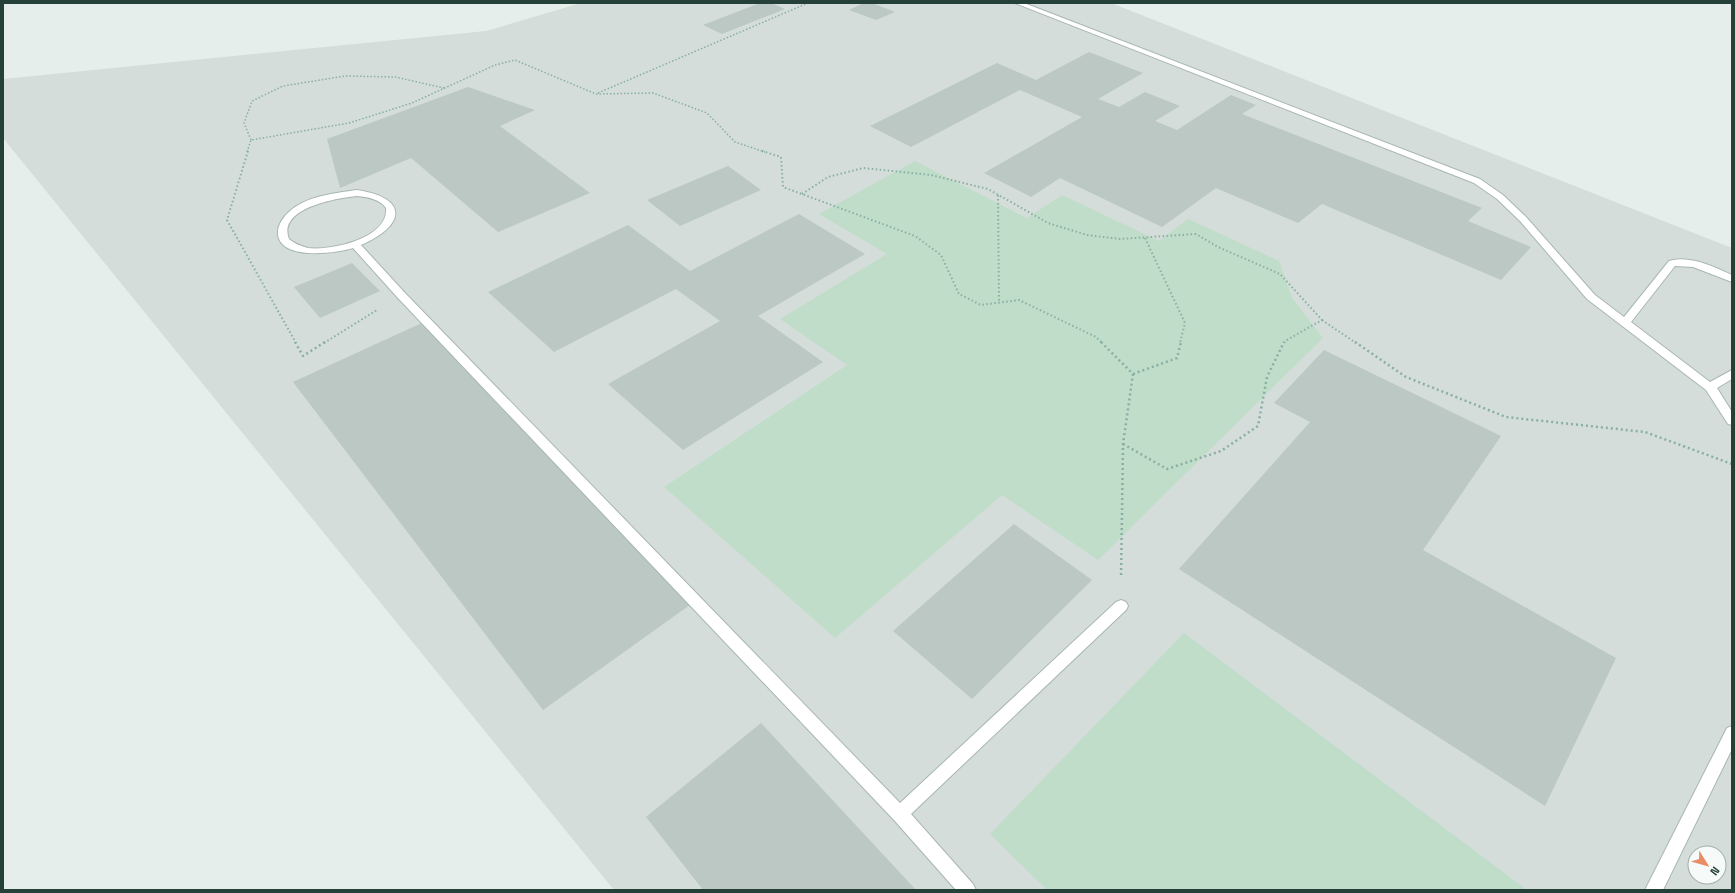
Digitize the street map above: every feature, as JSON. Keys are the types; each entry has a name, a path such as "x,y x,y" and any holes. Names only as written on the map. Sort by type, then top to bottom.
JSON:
{"lane":[{"path":"1018,3 1477,181 1500,197 1523,219 1591,297 1710,387 1732,421"},
{"path":"357,193 372,195 383,199 390,205 392,213 388,222 380,231 368,239 355,244 335,250 304,250 292,247 285,241 282,233 284,225 292,215 305,206 322,199 357,193"},
{"path":"355,244 401,295 900,814 968,890"},
{"path":"1625,323 1672,263 1681,261 1706,268 1732,279"},
{"path":"1710,387 1732,374"},
{"path":"900,814 1121,606"},
{"path":"1654,890 1732,733"}],"path":[{"path":"596,94 808,3"},
{"path":"251,140 350,123 412,103 495,65 515,60 596,94 653,93 707,113 735,142 781,157 784,187 915,236 941,255 959,294 981,305 1019,300 1096,336 1133,374"},
{"path":"401,295 303,356 227,220 251,140 244,123 252,101 283,86 344,76 366,76 395,77 444,88"},
{"path":"802,194 828,176 863,168 931,175 988,189 1048,223 1088,235 1120,239 1196,234 1218,247 1280,274 1322,320 1406,377 1506,417 1645,432 1732,464"},
{"path":"998,194 999,302"},
{"path":"1133,374 1177,358 1185,323 1145,238"},
{"path":"1122,444 1167,469 1221,450 1258,426 1267,377 1285,341 1322,320"},
{"path":"1121,606 1122,444 1133,374"}],"shaded area":[{"path":"581,3 1111,3 1732,248 1732,890 614,890 3,138 3,79 486,31"}],"green space":[{"path":"915,161 1027,218 1062,195 1159,241 1188,219 1279,261 1292,298 1323,338 1098,560 1002,495 835,638 664,487 847,365 780,319 887,254 819,214"},
{"path":"1184,633 1527,890 1047,890 990,834"}],"building":[{"path":"760,3 771,3 785,9 722,34 703,25"},
{"path":"864,3 872,3 895,12 876,20 849,10"},
{"path":"1089,52 1143,73 1098,99 1119,107 1145,92 1180,106 1155,121 1177,130 1231,95 1256,105 1242,114 1482,208 1468,221 1531,247 1501,280 1322,204 1298,223 1216,188 1162,227 1060,178 1031,197 984,173 1082,117 1020,90 911,147 870,126 997,63 1036,80"},
{"path":"468,87 535,110 500,126 590,193 498,232 411,158 340,188 327,139"},
{"path":"728,166 761,190 680,226 647,200"},
{"path":"799,214 865,254 758,316 823,362 683,450 608,384 720,321 676,289 554,352 488,292 628,225 690,271"},
{"path":"352,263 380,291 320,318 294,287"},
{"path":"424,322 694,602 543,710 293,382"},
{"path":"1324,350 1501,436 1423,550 1616,658 1545,806 1179,569 1310,422 1274,403"},
{"path":"1014,524 1092,580 972,699 893,631"},
{"path":"761,723 916,890 703,890 646,817"}]}
